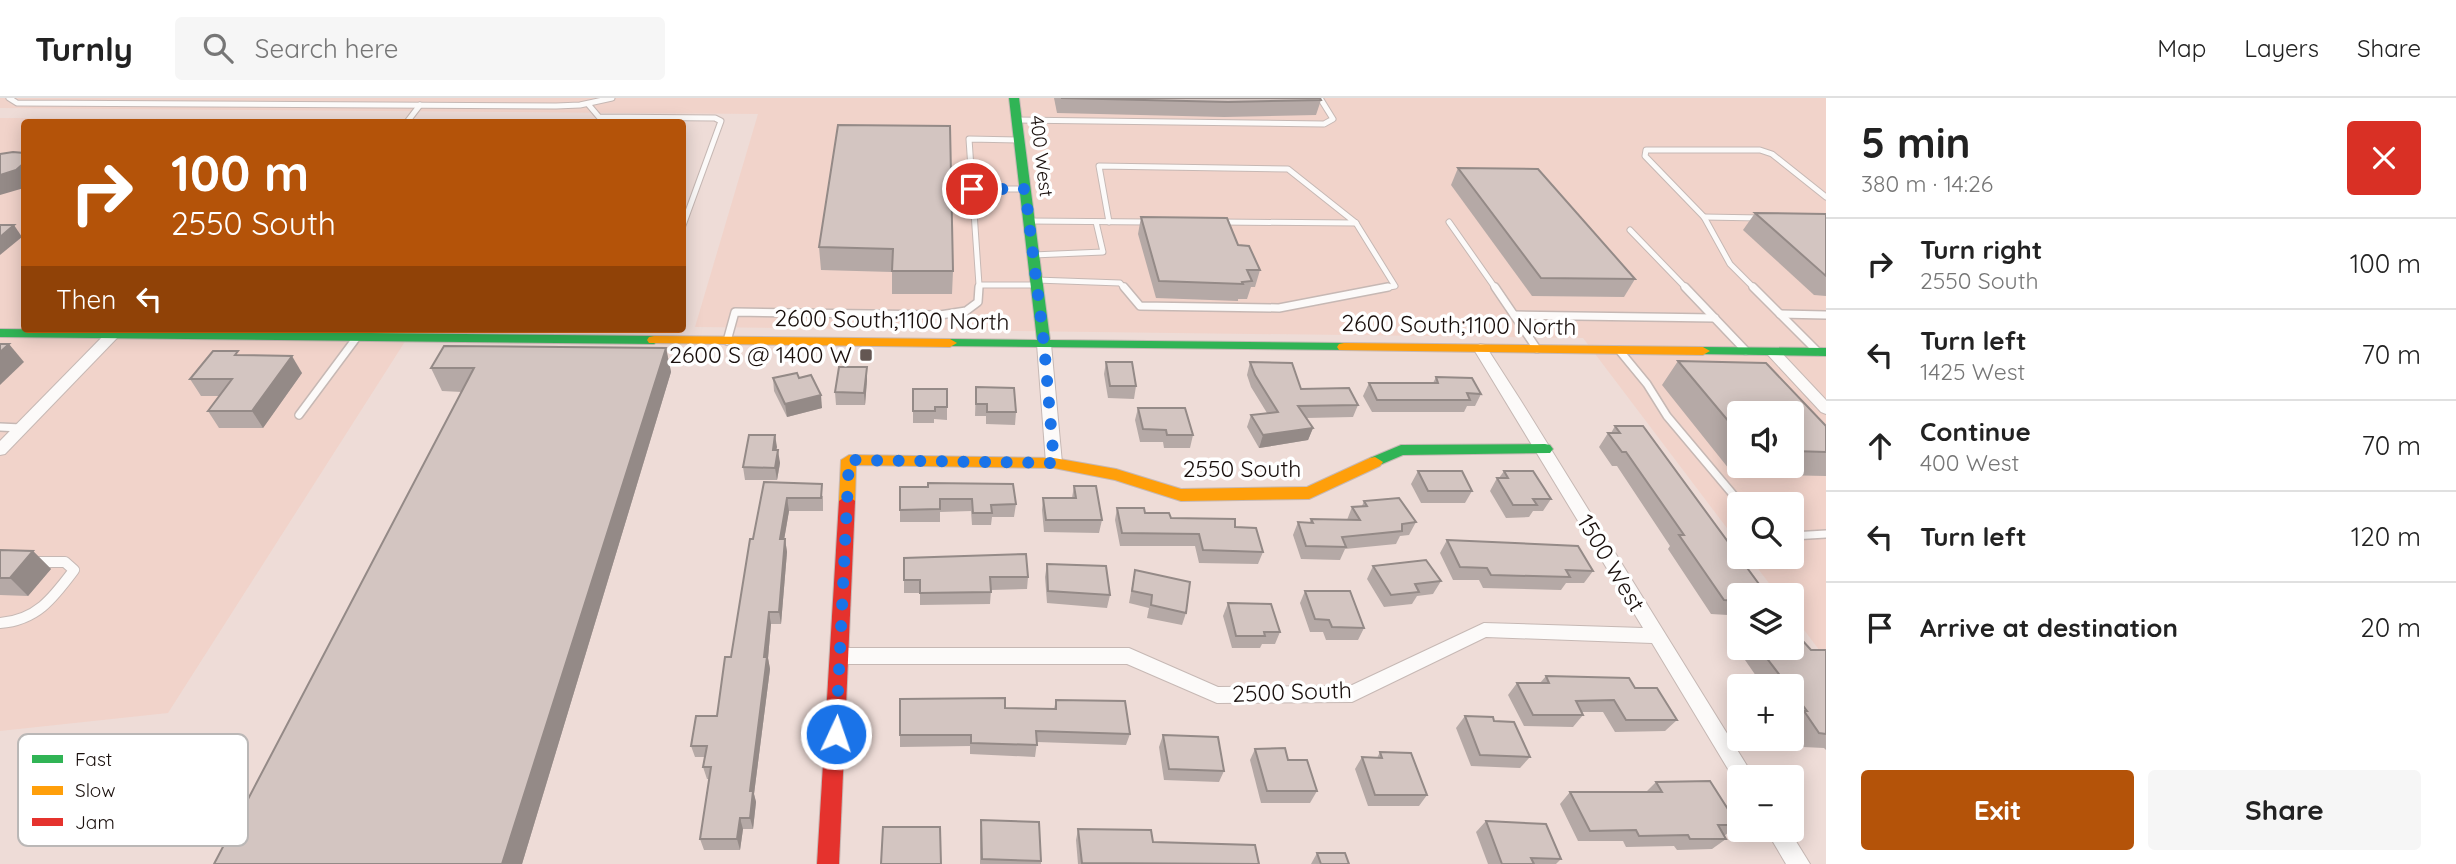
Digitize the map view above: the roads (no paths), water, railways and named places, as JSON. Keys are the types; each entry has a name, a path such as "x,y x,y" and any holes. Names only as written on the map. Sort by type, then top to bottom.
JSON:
{"main road":[{"name":"400 West","path":"1014,98 1044,344"},
{"name":"2600 South;1100 North","path":"0,333 1822,352"},
{"name":"2550 South","path":"841,656 849,460 1054,463 1116,475 1181,495 1309,493 1401,450 1545,449"},
{"path":"828,864 841,656"}],"street":[{"path":"0,450 113,334"},
{"path":"1044,344 1054,463"},
{"name":"1500 West","path":"1480,348 1545,449 1655,636 1736,765"},
{"path":"1773,352 1826,409"},
{"name":"2500 South","path":"841,656 1129,656 1217,695 1352,694 1484,630 1655,636"},
{"path":"1785,842 1799,864"}],"lane":[{"path":"9,98 17,103 420,105 588,104 612,98"},
{"path":"88,102 97,98"},
{"path":"1016,120 1324,124 1333,119 1320,98"},
{"path":"588,104 597,119"},
{"path":"409,119 420,105"},
{"path":"686,119 715,118 721,121 686,217"},
{"path":"727,341 735,312 940,315 965,311 978,302 979,285 969,139 1019,140"},
{"path":"1822,352 1730,264 1704,217 1645,156 1646,150 1760,150 1772,153 1826,197"},
{"path":"979,285 1120,283 1140,306 1279,307 1395,286 1356,223 1288,169 1099,166 1109,222"},
{"path":"972,189 1025,189"},
{"path":"1704,217 1772,218"},
{"path":"1029,221 1150,222"},
{"path":"1033,255 1103,252 1096,222"},
{"path":"1205,222 1356,223"},
{"path":"1449,222 1537,349"},
{"path":"1630,230 1746,351"},
{"path":"1780,314 1826,315"},
{"path":"1514,315 1715,318"},
{"path":"299,415 357,337"},
{"path":"1619,350 1647,384 1667,416 1731,492"},
{"path":"0,427 21,428"},
{"path":"1804,535 1826,534"},
{"path":"0,623 11,623 46,608 74,570 65,562 26,562"}],"place":[{"name":"2600 S @ 1400 W","path":"866,355"}]}
